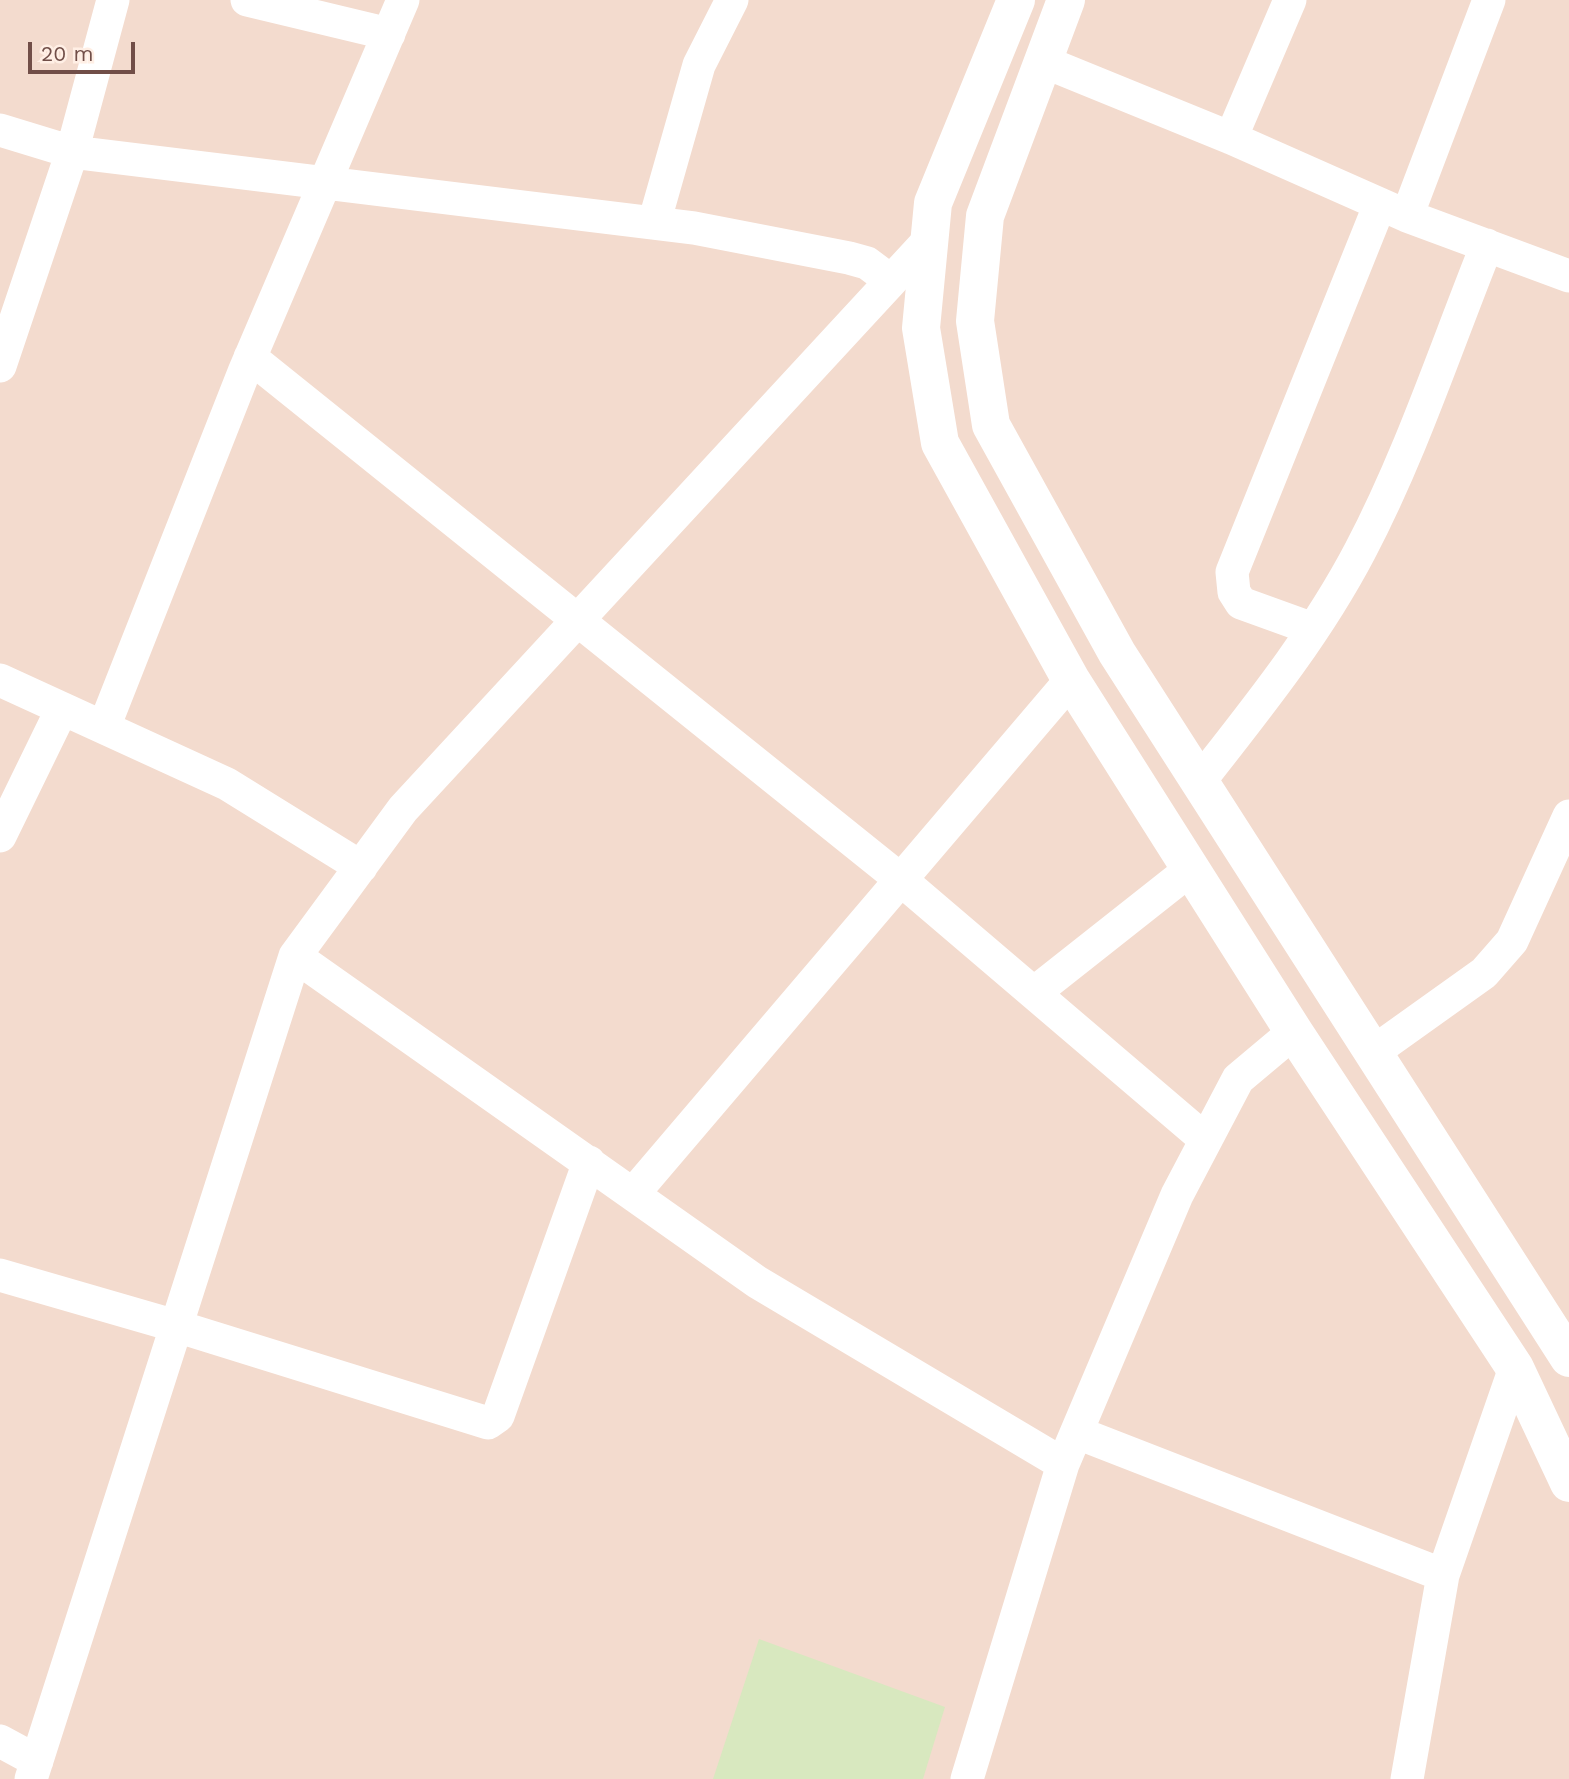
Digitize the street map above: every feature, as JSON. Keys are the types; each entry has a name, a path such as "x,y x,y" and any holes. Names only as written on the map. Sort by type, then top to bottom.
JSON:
{"main road":[{"path":"1016,0 933,203 921,328 940,443 1071,680 1294,1032 1515,1368 1569,1483"},
{"path":"1066,0 985,216 975,321 991,425 1117,653 1569,1358"}],"street":[{"path":"0,366 72,152 113,0"},
{"path":"247,0 389,34"},
{"path":"104,727 250,357 322,182 403,0"},
{"path":"654,223 699,65 732,0"},
{"path":"1231,138 1290,0"},
{"path":"1313,629 1241,603 1234,592 1232,572 1489,0"},
{"path":"1042,61 1231,138 1393,209 1569,276"},
{"path":"0,130 72,152 694,228 849,258 867,263 891,282"},
{"path":"0,1741 34,1770 295,956 403,809 930,239"},
{"path":"1199,782 1292,664 1360,552 1384,501 1487,245"},
{"path":"250,357 901,879 1206,1140"},
{"path":"0,680 228,783 361,867"},
{"path":"633,1194 1071,680"},
{"path":"0,835 62,709"},
{"path":"1372,1053 1484,973 1512,941 1569,816"},
{"path":"1034,993 1191,869"},
{"path":"295,956 757,1282 1063,1464"},
{"path":"967,1779 1063,1464 1177,1195 1238,1079 1294,1032"},
{"path":"0,1275 177,1326 488,1423 498,1416 589,1162"},
{"path":"1407,1779 1443,1576 1515,1368"},
{"path":"1078,1433 1443,1576"}],"shaded area":[{"path":"0,0 1569,0 1569,1779 0,1779"}],"green space":[{"path":"759,1639 945,1707 923,1779 713,1779"}]}
